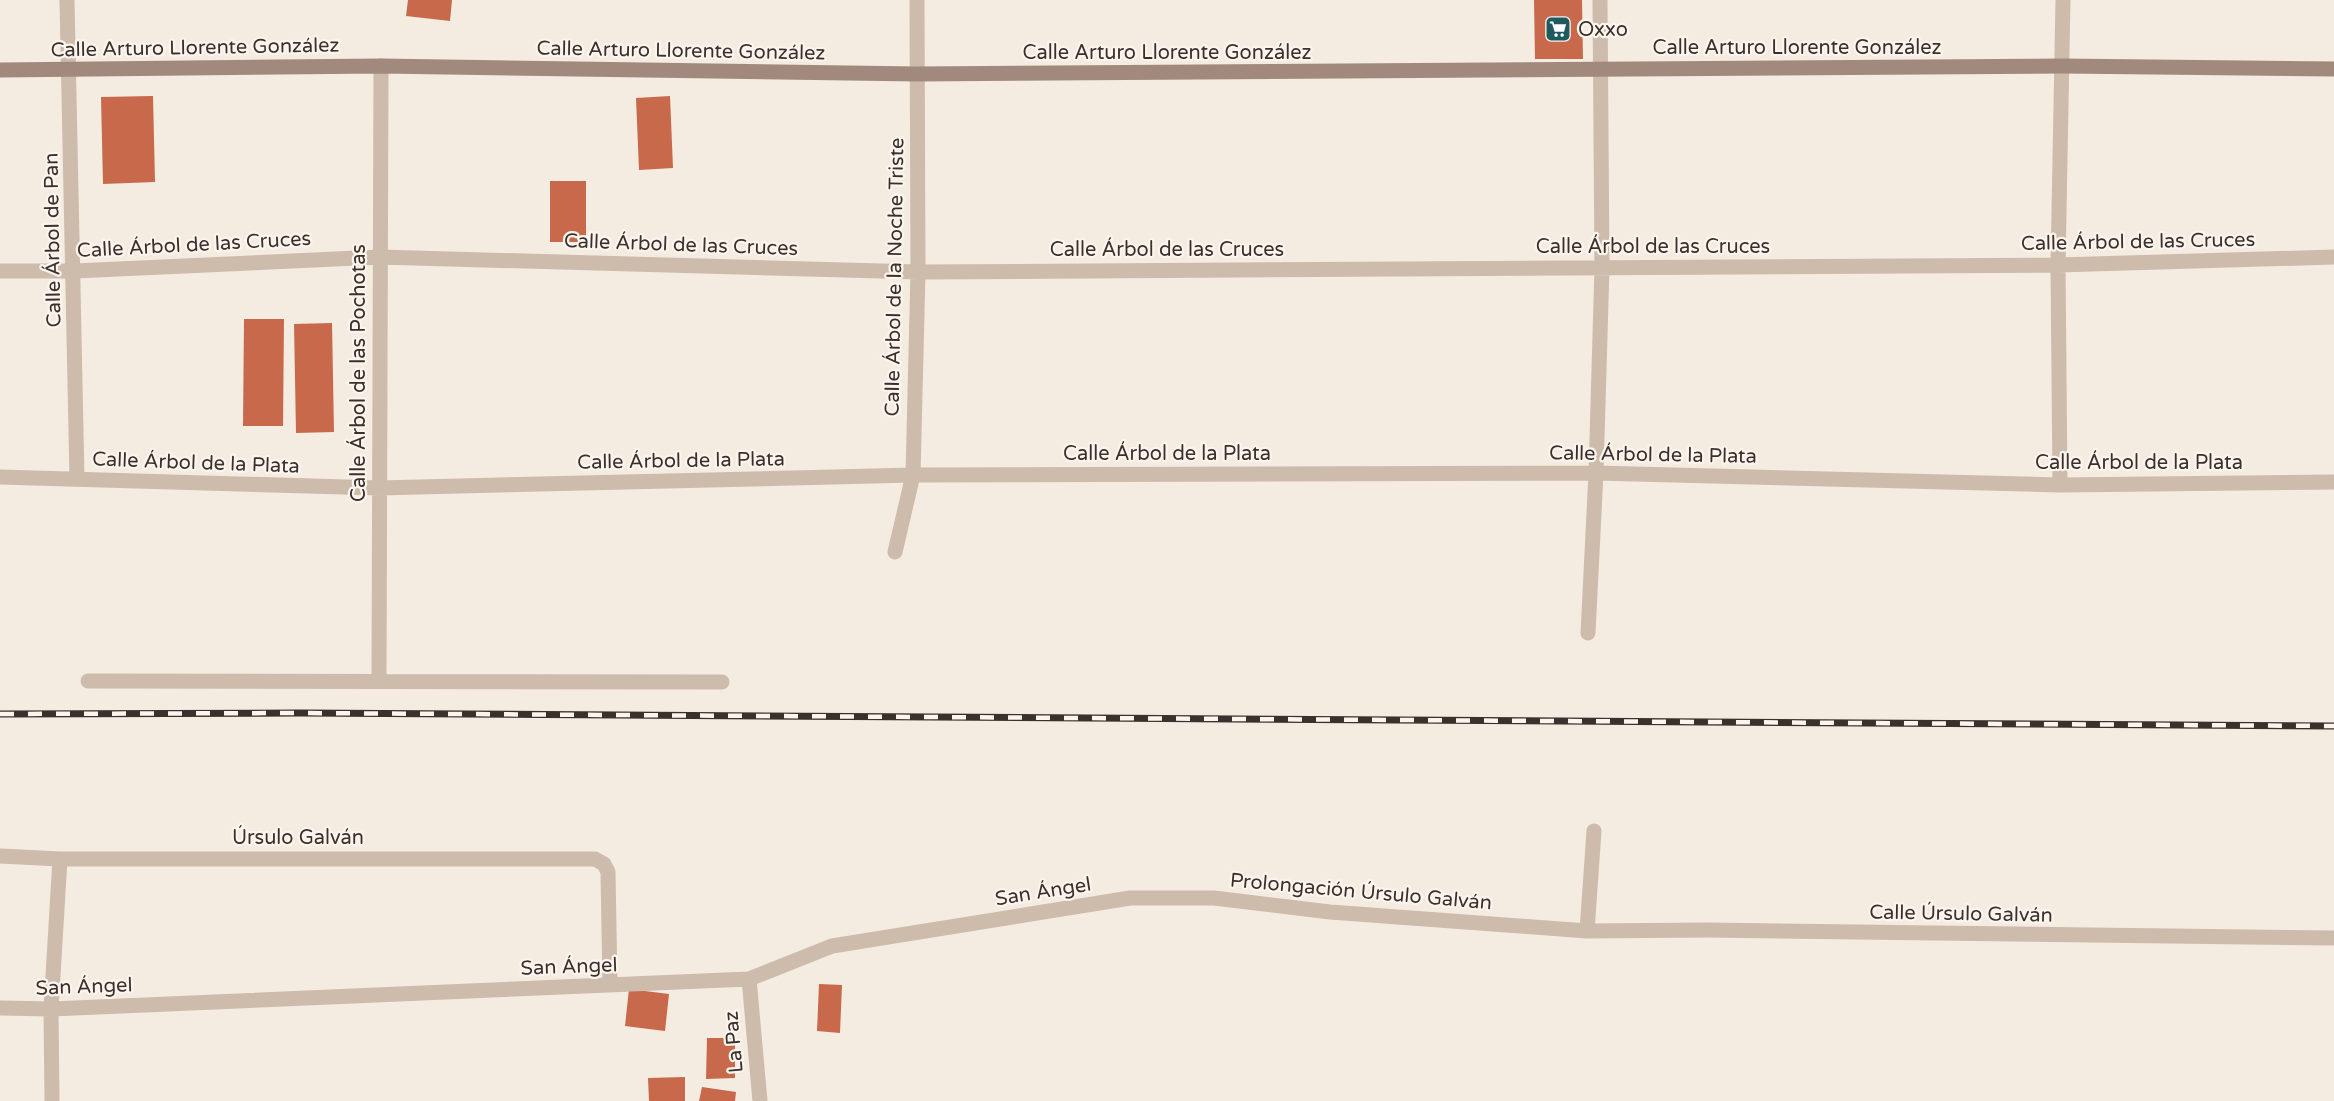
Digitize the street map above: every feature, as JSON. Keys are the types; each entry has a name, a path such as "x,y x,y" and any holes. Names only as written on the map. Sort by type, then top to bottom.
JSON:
{"street":[{"name":"Calle Árbol de Pan","path":"67,0 77,479"},
{"name":"Calle Árbol de la Noche Triste","path":"895,552 913,475 918,272 917,0"},
{"path":"1588,633 1596,473 1602,267 1600,0"},
{"path":"2060,485 2058,265 2063,0"},
{"name":"Calle Arturo Llorente González","path":"0,70 381,66 917,74 2062,66 2334,69"},
{"name":"Calle Árbol de las Pochotas","path":"379,681 381,66"},
{"name":"Calle Árbol de las Cruces","path":"0,271 74,271 379,257 918,272 2058,265 2334,257"},
{"name":"Calle Árbol de la Plata","path":"0,477 379,488 913,475 1596,473 2060,485 2334,482"},
{"path":"88,681 722,682"},
{"path":"1587,932 1594,831"},
{"name":"Úrsulo Galván","path":"0,856 60,859 595,859 604,864 608,873 610,985"},
{"path":"52,1101 51,1009 60,859"},
{"name":"Prolongación Úrsulo Galván","path":"1130,898 1214,898 1330,912 1587,932"},
{"name":"San Ángel","path":"0,1008 51,1009 749,979 832,946 1130,898"},
{"name":"Calle Úrsulo Galván","path":"1587,932 1707,930 2334,938"},
{"name":"La Paz","path":"749,979 760,1101"}],"building":[{"path":"408,0 452,0 450,21 406,16"},
{"name":"Oxxo","path":"1534,0 1582,0 1583,59 1535,59"},
{"path":"153,96 155,182 103,184 101,97"},
{"path":"670,96 673,168 639,170 636,98"},
{"path":"550,181 586,181 586,242 550,242"},
{"path":"244,319 284,319 283,426 243,426"},
{"path":"332,323 334,432 296,433 294,324"},
{"path":"819,984 842,985 840,1033 817,1031"},
{"path":"629,989 669,994 665,1031 625,1026"},
{"path":"707,1038 735,1038 735,1078 706,1079"},
{"path":"685,1077 685,1101 649,1101 648,1078"},
{"path":"702,1087 736,1092 735,1101 699,1101"}],"railway":[{"path":"0,714 300,713 2334,726"}],"place":[{"name":"Oxxo","path":"1558,29"}]}
